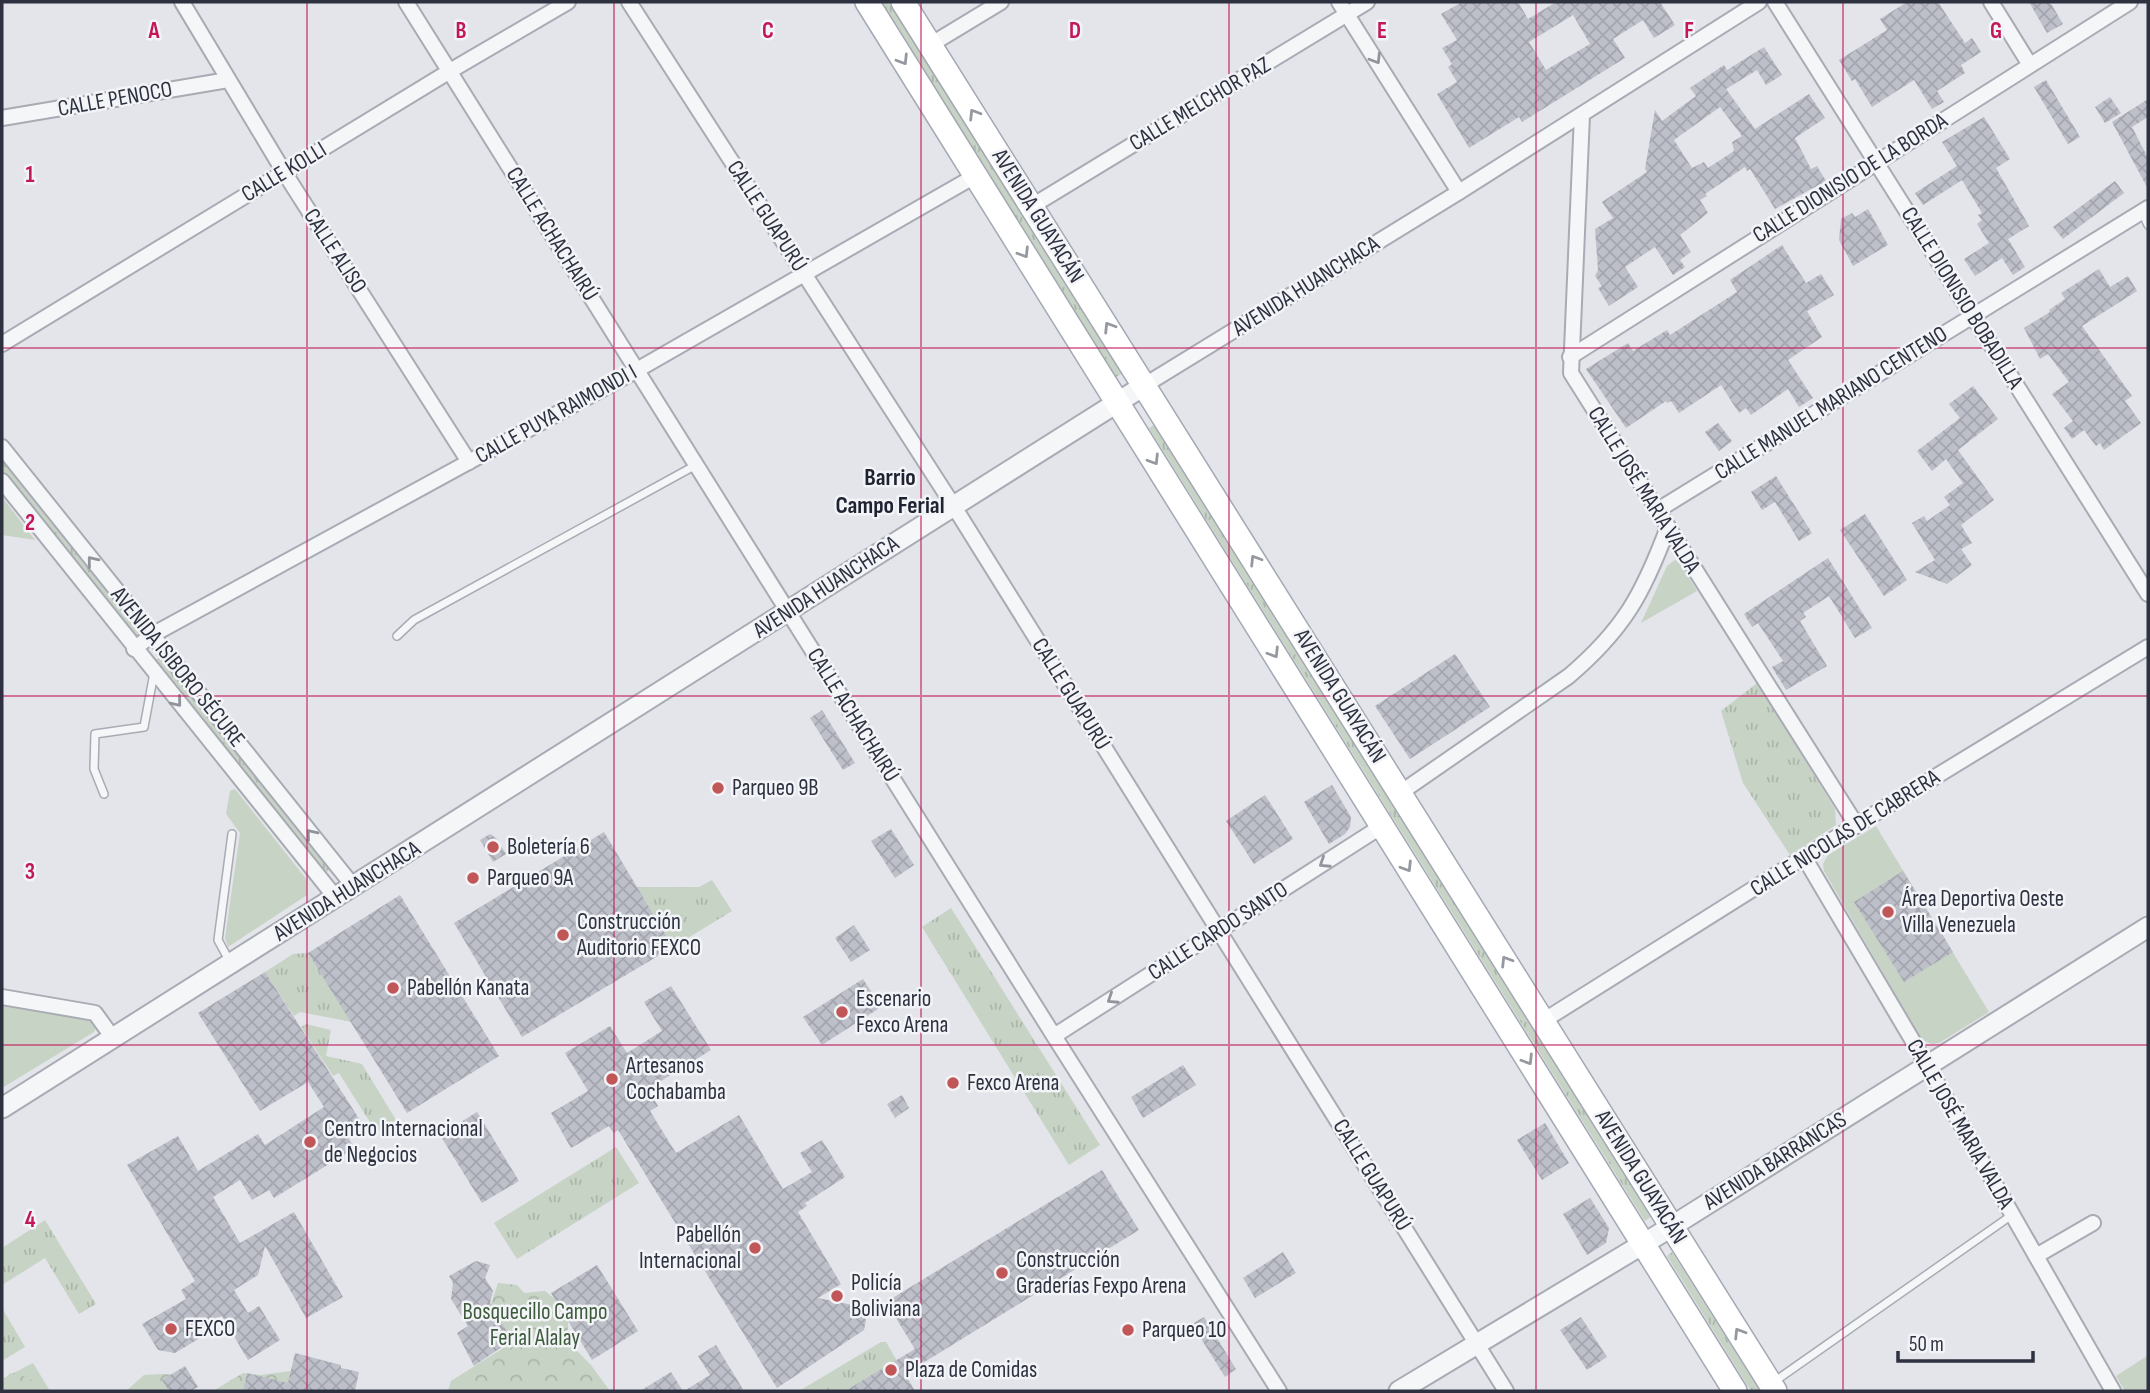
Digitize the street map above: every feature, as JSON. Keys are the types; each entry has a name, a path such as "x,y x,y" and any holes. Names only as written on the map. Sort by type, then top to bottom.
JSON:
{"main road":[{"name":"AVENIDA GUAYACÁN","path":"867,2 1735,1391"},
{"name":"AVENIDA GUAYACÁN","path":"903,2 1773,1388"}],"street":[{"name":"CALLE ALISO","path":"183,2 284,172 469,462"},
{"name":"CALLE ACHACHAIRÚ","path":"405,2 1279,1391"},
{"name":"CALLE KOLLI","path":"2,344 568,2"},
{"name":"CALLE GUAPURÚ","path":"629,2 953,505 1506,1391"},
{"path":"930,45 1001,2"},
{"name":"CALLE MELCHOR PAZ","path":"1032,206 1343,8 1367,2"},
{"name":"AVENIDA HUANCHACA","path":"2,1108 953,505 1459,192 1759,2"},
{"name":"CALLE DIONISIO BOBADILLA","path":"1775,2 2148,594"},
{"path":"1991,2 2031,65"},
{"name":"CALLE DIONISIO DE LA BORDA","path":"1570,357 2130,2"},
{"path":"1343,8 1459,192"},
{"name":"CALLE PENOCO","path":"2,118 228,80"},
{"name":"CALLE JOSÉ MARIA VALDA","path":"1582,114 1571,373 1857,825"},
{"name":"CALLE PUYA RAIMONDI I","path":"134,649 152,635 636,370 975,176"},
{"name":"CALLE MANUEL MARIANO CENTENO","path":"1658,510 1973,315 2146,215"},
{"name":"AVENIDA ISIBORO SÉCURE","path":"2,447 354,887"},
{"name":"AVENIDA ISIBORO SÉCURE","path":"2,481 336,898"},
{"path":"1400,793 1569,676 1594,655 1634,606 1651,572 1668,527"},
{"name":"CALLE NICOLAS DE CABRERA","path":"1543,1021 2148,647"},
{"name":"CALLE CARDO SANTO","path":"1054,1036 1382,826"},
{"name":"CALLE JOSÉ MARIA VALDA","path":"1804,858 1927,1065 2113,1391"},
{"name":"AVENIDA BARRANCAS","path":"1399,1391 1643,1245 2148,928"},
{"path":"2,997 95,1013 113,1038"},
{"path":"2036,1256 2093,1223"}],"lane":[{"path":"397,636 414,620 697,465"},
{"path":"104,794 94,769 95,734 144,727 154,673"},
{"path":"231,964 218,940 232,834"},
{"path":"1773,1388 2012,1215"}],"green space":[{"path":"879,2 888,2 1123,373 1116,377"},
{"path":"1156,424 1652,1216 1645,1221 1149,428"},
{"path":"2,459 141,633 136,637 2,470"},
{"path":"2,497 35,540 2,535"},
{"path":"1675,560 1680,563 1697,591 1641,623 1667,566"},
{"path":"160,657 331,869 325,873 154,661"},
{"path":"1757,683 1835,809 1836,825 1790,855 1743,783 1721,711"},
{"path":"235,789 307,880 307,895 228,947 225,938 240,833 226,814 230,791"},
{"name":"Área Deportiva Oeste Villa Venezuela","path":"1876,826 1989,1012 1939,1043 1932,1044 1922,1040 1824,871 1823,864 1828,855"},
{"path":"712,880 732,911 673,947 637,887 699,887"},
{"path":"951,908 1100,1145 1069,1165 922,927"},
{"path":"308,953 352,1022 300,1012 294,1016 265,972 293,954"},
{"path":"2,1004 93,1019 97,1025 94,1032 2,1088"},
{"path":"306,1024 331,1030 326,1056 362,1064 396,1120 376,1132 339,1073 333,1076 301,1027"},
{"path":"616,1147 639,1183 517,1259 494,1223"},
{"path":"45,1220 96,1304 79,1314 45,1258 2,1285 2,1248"},
{"path":"1672,1252 1760,1391 1751,1391 1667,1256"},
{"name":"Bosquecillo Campo Ferial Alalay","path":"498,1283 517,1285 524,1293 545,1291 569,1310 567,1341 591,1365 610,1391 448,1391 451,1381 508,1345 488,1313"},
{"path":"2,1308 25,1347 2,1361"},
{"path":"881,1342 886,1342 897,1361 845,1391 799,1391"},
{"path":"2148,1349 2148,1391 2125,1391 2116,1376 2147,1356"},
{"path":"33,1363 50,1391 2,1391 2,1379"},
{"path":"298,1370 305,1391 213,1391 243,1373 261,1375"},
{"path":"10,1373 26,1377 51,1391 2,1391 2,1383"},
{"path":"170,1374 181,1391 126,1391 144,1375"}],"building":[{"path":"1462,2 1518,2 1528,19 1556,2 1660,2 1675,25 1654,38 1643,20 1613,39 1625,58 1522,122 1519,117 1469,148 1437,94 1457,82 1448,67 1452,64 1442,48 1457,40 1441,14","holes":["1573,15 1590,44 1546,70 1529,42"]},
{"path":"1907,2 1938,2 1965,43 1972,38 1981,52 1961,65 1965,73 1937,91 1944,102 1932,109 1914,80 1872,107 1855,79 1852,81 1839,60 1887,30 1880,19"},
{"path":"2029,2 2050,2 2063,24 2047,33"},
{"path":"1764,47 1782,75 1766,85 1757,70 1726,89 1755,129 1809,94 1825,118 1795,138 1811,169 1817,166 1826,181 1775,209 1750,169 1747,171 1745,167 1700,200 1708,213 1680,235 1691,252 1680,260 1685,267 1673,275 1655,247 1625,267 1638,287 1609,306 1598,288 1602,286 1595,276 1598,270 1595,229 1613,218 1602,202 1647,172 1645,169 1655,110 1662,121 1696,96 1690,88 1724,65 1727,70","holes":["1720,107 1742,136 1732,142 1734,151 1708,168 1704,162 1692,168 1674,140"]},
{"path":"2046,80 2080,137 2068,144 2034,87"},
{"path":"2110,97 2121,113 2105,123 2095,107"},
{"path":"2148,99 2148,117 2132,127 2148,158 2148,189 2112,122"},
{"path":"1984,117 2010,159 1996,168 2029,226 2008,239 2025,267 2013,275 2002,258 1975,276 1964,259 1989,243 1977,224 1982,220 1978,215 1982,213 1962,180 1923,205 1915,193 1957,166 1942,142"},
{"path":"2115,181 2124,193 2063,239 2053,227"},
{"path":"1868,209 1888,245 1853,266 1839,240 1841,219 1852,213 1855,217"},
{"path":"1782,245 1806,283 1821,274 1834,295 1807,311 1822,337 1788,360 1813,398 1799,407 1788,389 1751,415 1746,408 1739,413 1721,385 1679,413 1671,401 1666,401 1626,428 1586,369 1628,343 1633,351 1667,330 1670,335 1737,292 1730,280"},
{"path":"2099,269 2110,287 2128,276 2137,291 2082,326 2132,396 2125,401 2141,423 2104,450 2100,443 2096,446 2084,430 2072,439 2064,428 2073,421 2052,394 2069,382 2048,354 2040,359 2024,328 2065,299 2061,293"},
{"path":"1973,386 1998,419 1958,450 1994,500 1961,525 1972,543 1961,549 1972,565 1947,584 1915,572 1935,560 1912,523 1924,516 1927,521 1950,505 1944,497 1963,483 1946,459 1932,471 1917,451 1960,418 1949,404"},
{"path":"1718,423 1732,441 1719,451 1705,432"},
{"path":"1776,476 1812,533 1799,541 1775,502 1762,510 1751,492"},
{"path":"1865,514 1907,580 1884,596 1840,530"},
{"path":"1828,558 1872,628 1855,638 1829,596 1803,613 1806,617 1800,621 1827,666 1786,690 1772,667 1783,661 1758,623 1752,627 1744,614"},
{"path":"1455,654 1490,707 1410,759 1375,706"},
{"path":"822,710 855,763 843,770 810,718"},
{"path":"1332,785 1351,817 1350,827 1345,834 1329,844 1304,802"},
{"path":"1265,795 1293,839 1254,864 1226,821"},
{"path":"891,829 914,865 895,878 871,841"},
{"name":"Construcción Auditorio FEXCO","path":"604,832 673,947 522,1037 454,923"},
{"name":"Boletería 6","path":"490,834 496,838 506,854 493,862 480,840"},
{"path":"1903,871 1953,952 1904,982 1854,902"},
{"name":"Pabellón Kanata","path":"400,895 499,1056 407,1113 308,953"},
{"path":"854,925 870,950 851,962 835,938"},
{"path":"265,972 365,1128 349,1139 355,1148 274,1198 269,1190 252,1200 240,1180 213,1197 240,1243 294,1212 343,1297 306,1318 265,1246 258,1275 234,1290 248,1313 259,1306 280,1340 248,1360 222,1316 198,1330 200,1338 175,1353 158,1350 142,1324 186,1299 181,1290 195,1281 127,1165 178,1136 198,1171 258,1134 265,1145 324,1107 308,1082 260,1111 198,1013"},
{"name":"Escenario Fexco Arena","path":"863,979 881,1007 822,1045 803,1017"},
{"path":"671,986 711,1050 648,1089 658,1106 650,1111 676,1153 739,1115 783,1189 812,1172 800,1153 822,1140 845,1177 805,1203 807,1206 798,1212 841,1284 818,1298 858,1306 866,1320 864,1330 777,1388 618,1130 614,1133 609,1126 571,1148 551,1113 588,1091 565,1053 610,1026 627,1053 662,1031 644,1002"},
{"path":"1183,1065 1196,1085 1143,1118 1131,1097"},
{"path":"902,1095 909,1108 895,1118 887,1104"},
{"path":"477,1112 519,1181 482,1203 440,1135"},
{"path":"1545,1123 1569,1163 1542,1180 1517,1140"},
{"name":"Construcción Graderías Fexpo Arena","path":"1102,1170 1139,1230 905,1374 915,1391 845,1391 915,1349 886,1302"},
{"path":"1590,1198 1609,1228 1606,1243 1587,1255 1563,1214"},
{"path":"1283,1252 1296,1273 1255,1298 1243,1278"},
{"path":"476,1261 490,1265 485,1278 493,1291 490,1303 512,1340 474,1366 457,1333 468,1326 451,1299 453,1283 449,1276"},
{"path":"597,1265 638,1331 592,1360 551,1293"},
{"path":"1204,1317 1236,1369 1225,1377 1192,1324"},
{"path":"1581,1317 1607,1357 1587,1370 1560,1330"},
{"path":"716,1345 744,1391 684,1391 710,1375 698,1356"},
{"path":"295,1353 359,1372 355,1391 243,1391 247,1373 288,1383"},
{"path":"185,1366 198,1387 190,1391 169,1391 162,1380"},
{"path":"671,1372 683,1391 640,1391"}],"place":[{"name":"Parqueo 9B","path":"718,788"},
{"name":"Boletería 6","path":"493,847"},
{"name":"Parqueo 9A","path":"473,878"},
{"name":"Área Deportiva Oeste Villa Venezuela","path":"1888,912"},
{"name":"Construcción Auditorio FEXCO","path":"563,935"},
{"name":"Pabellón Kanata","path":"393,988"},
{"name":"Escenario Fexco Arena","path":"842,1012"},
{"name":"Artesanos Cochabamba","path":"612,1079"},
{"name":"Fexco Arena","path":"953,1083"},
{"name":"Centro Internacional de Negocios","path":"310,1142"},
{"name":"Pabellón Internacional","path":"755,1248"},
{"name":"Construcción Graderías Fexpo Arena","path":"1002,1273"},
{"name":"Policía Boliviana","path":"837,1296"},
{"name":"FEXCO","path":"171,1329"},
{"name":"Parqueo 10","path":"1128,1330"},
{"name":"Plaza de Comidas","path":"891,1370"}],"district":[{"name":"Barrio Campo Ferial","path":"890,491"}]}
